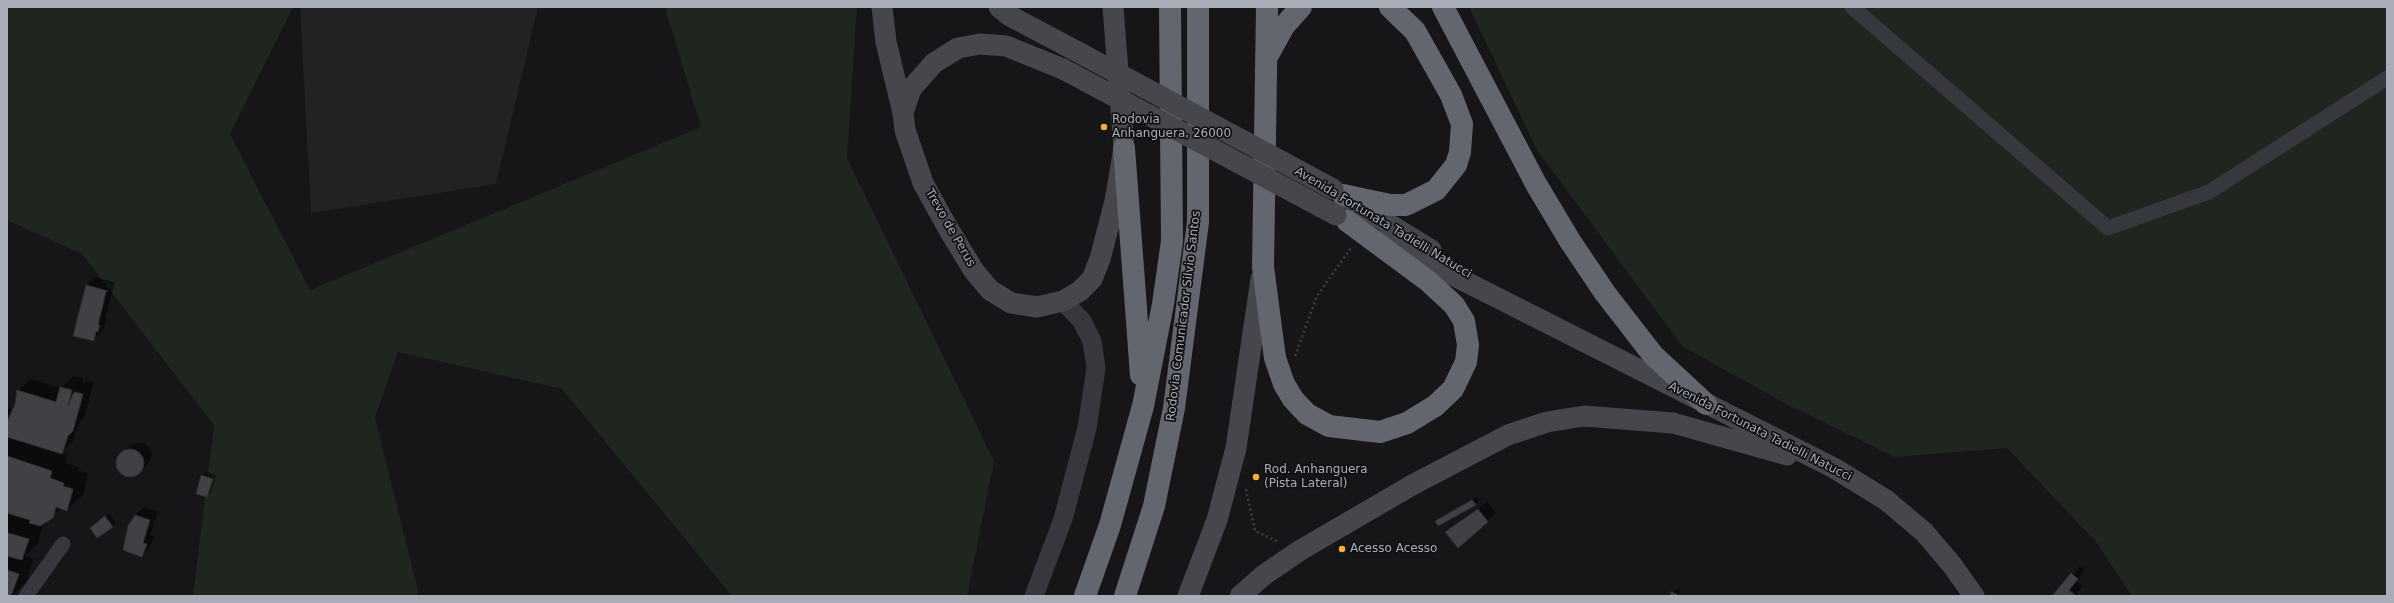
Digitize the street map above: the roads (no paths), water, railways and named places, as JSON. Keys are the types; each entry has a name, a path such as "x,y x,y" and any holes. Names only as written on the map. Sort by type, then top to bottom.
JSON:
{"highway":[{"name":"Rodovia Comunicador Silvio Santos","path":"1085,596 1110,525 1143,406 1163,304 1172,241 1170,7"},
{"name":"Rodovia Comunicador Silvio Santos","path":"1126,596 1154,506 1174,408 1198,222 1198,7"},
{"path":"1266,7 1267,58 1263,267 1275,358 1284,384 1293,399 1307,414 1329,426 1380,432 1407,423 1424,413 1435,406 1453,389 1466,362 1468,345 1464,321 1454,305 1428,281 1344,211"},
{"path":"1267,58 1284,26 1301,7"},
{"path":"1344,211 1390,205 1406,205 1436,190 1456,165 1460,152 1462,124 1451,95 1415,31 1390,7"},
{"path":"1443,7 1536,184 1570,241 1605,293 1654,355 1706,404"},
{"path":"1124,148 1143,406"}],"main road":[{"path":"882,7 886,42 903,113"},
{"name":"Avenida Fortunata Tadielli Natucci","path":"999,7 1010,16 1078,52 1344,211 1538,318 1834,468 1886,500 1924,532 1952,565 1974,596"},
{"name":"Trevo de Perus","path":"1112,7 1124,148 1110,221 1100,259 1092,278 1080,291 1064,301 1037,307 1011,303 990,290 974,271 923,183 905,130 903,113 911,89 934,63 958,48 980,44 1006,46 1062,70 1344,211"},
{"path":"1188,596 1217,520 1236,448 1263,267"},
{"path":"1240,596 1264,575 1300,551 1414,484 1508,435 1547,422 1584,416 1673,423 1834,468"}],"street":[{"path":"1852,7 2108,228 2209,192 2387,78"},
{"path":"1034,596 1062,519 1087,428 1096,368 1088,335 1082,321 1064,301"},
{"path":"26,596 63,544"}],"place":[{"name":"Rodovia Anhanguera, 26000","path":"1104,127"},
{"name":"Rod. Anhanguera (Pista Lateral)","path":"1256,477"},
{"name":"Acesso Acesso","path":"1342,549"}]}
